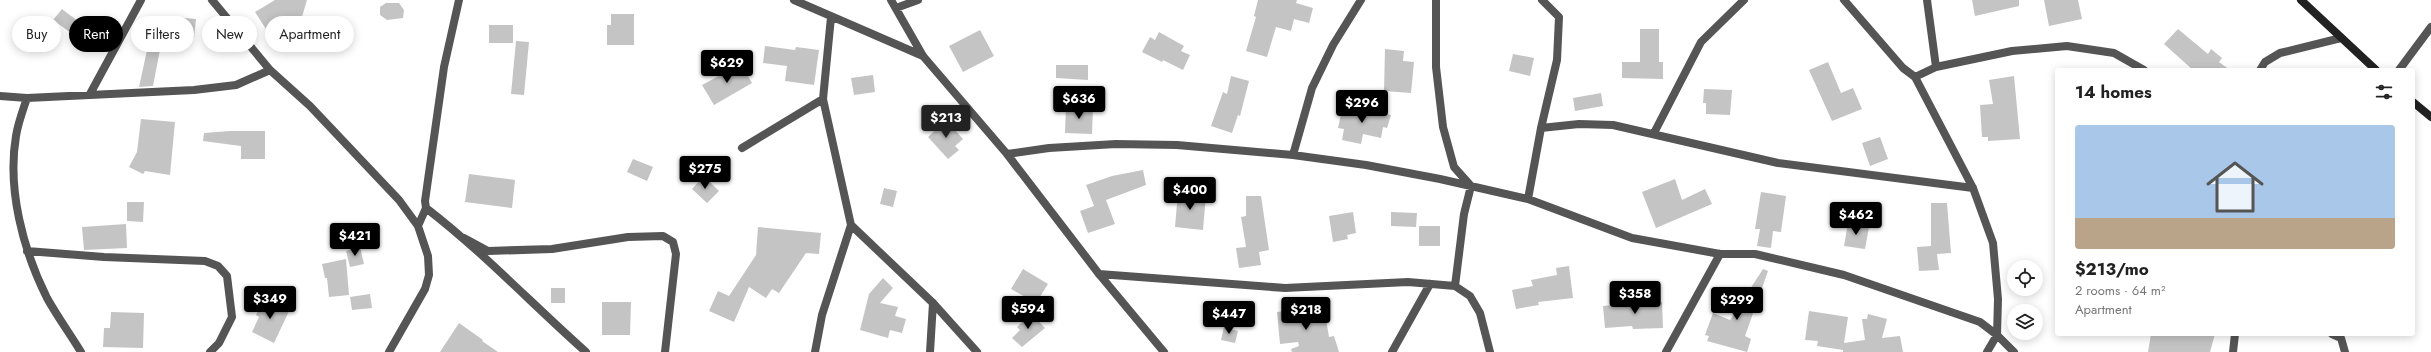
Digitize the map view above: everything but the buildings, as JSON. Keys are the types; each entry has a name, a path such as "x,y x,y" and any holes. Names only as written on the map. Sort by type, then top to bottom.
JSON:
{"main road":[{"path":"2303,1 2374,68"},
{"path":"2415,104 2431,117"}],"street":[{"path":"90,94 141,0"},
{"path":"212,0 270,70 310,106 400,200 418,226 428,256 429,275 425,289 389,352"},
{"path":"418,226 426,208 425,201 443,75 459,0"},
{"path":"794,0 923,56"},
{"path":"891,0 923,56 1007,154 1099,274 1164,352"},
{"path":"896,8 918,0"},
{"path":"1293,155 1312,88 1333,45 1361,0"},
{"path":"1436,0 1436,67 1443,127 1454,167 1471,186"},
{"path":"1528,199 1541,128 1557,60 1560,17 1542,0"},
{"path":"1654,133 1701,42 1744,0"},
{"path":"1844,0 1903,68 1915,77 1973,188 1993,243 1998,299 1997,335 1987,352"},
{"path":"1927,0 1936,67"},
{"path":"815,352 822,315 851,225 823,99 831,17"},
{"path":"2400,68 2431,27"},
{"path":"2261,68 2265,62 2280,53 2341,38"},
{"path":"1915,77 1936,67 2012,51 2067,46 2114,53 2140,68"},
{"path":"0,96 26,98 194,90 236,85 270,70"},
{"path":"26,98 16,135 14,175 27,251 48,298 81,352"},
{"path":"742,148 823,99"},
{"path":"1541,128 1579,124 1613,125 1654,133 1778,163 1973,188"},
{"path":"1007,154 1049,148 1116,144 1177,145 1293,155 1366,165 1528,199 1632,238 1720,254 1755,254 1844,275 1980,322 1997,335 2014,352"},
{"path":"1455,286 1464,214 1471,186"},
{"path":"426,208 464,238 540,312 586,352"},
{"path":"851,225 933,304 977,352"},
{"path":"464,238 488,250 552,248 628,237 663,236 673,242 676,254 665,352"},
{"path":"27,251 104,258 205,261 218,266 227,276 232,316 219,343 210,352"},
{"path":"1666,352 1720,254"},
{"path":"1099,274 1286,288 1374,283 1455,286 1470,296 1480,313 1490,352"},
{"path":"1392,352 1430,284"},
{"path":"930,352 933,304"},
{"path":"2233,352 2235,336"},
{"path":"2336,336 2341,338 2345,352"}]}
